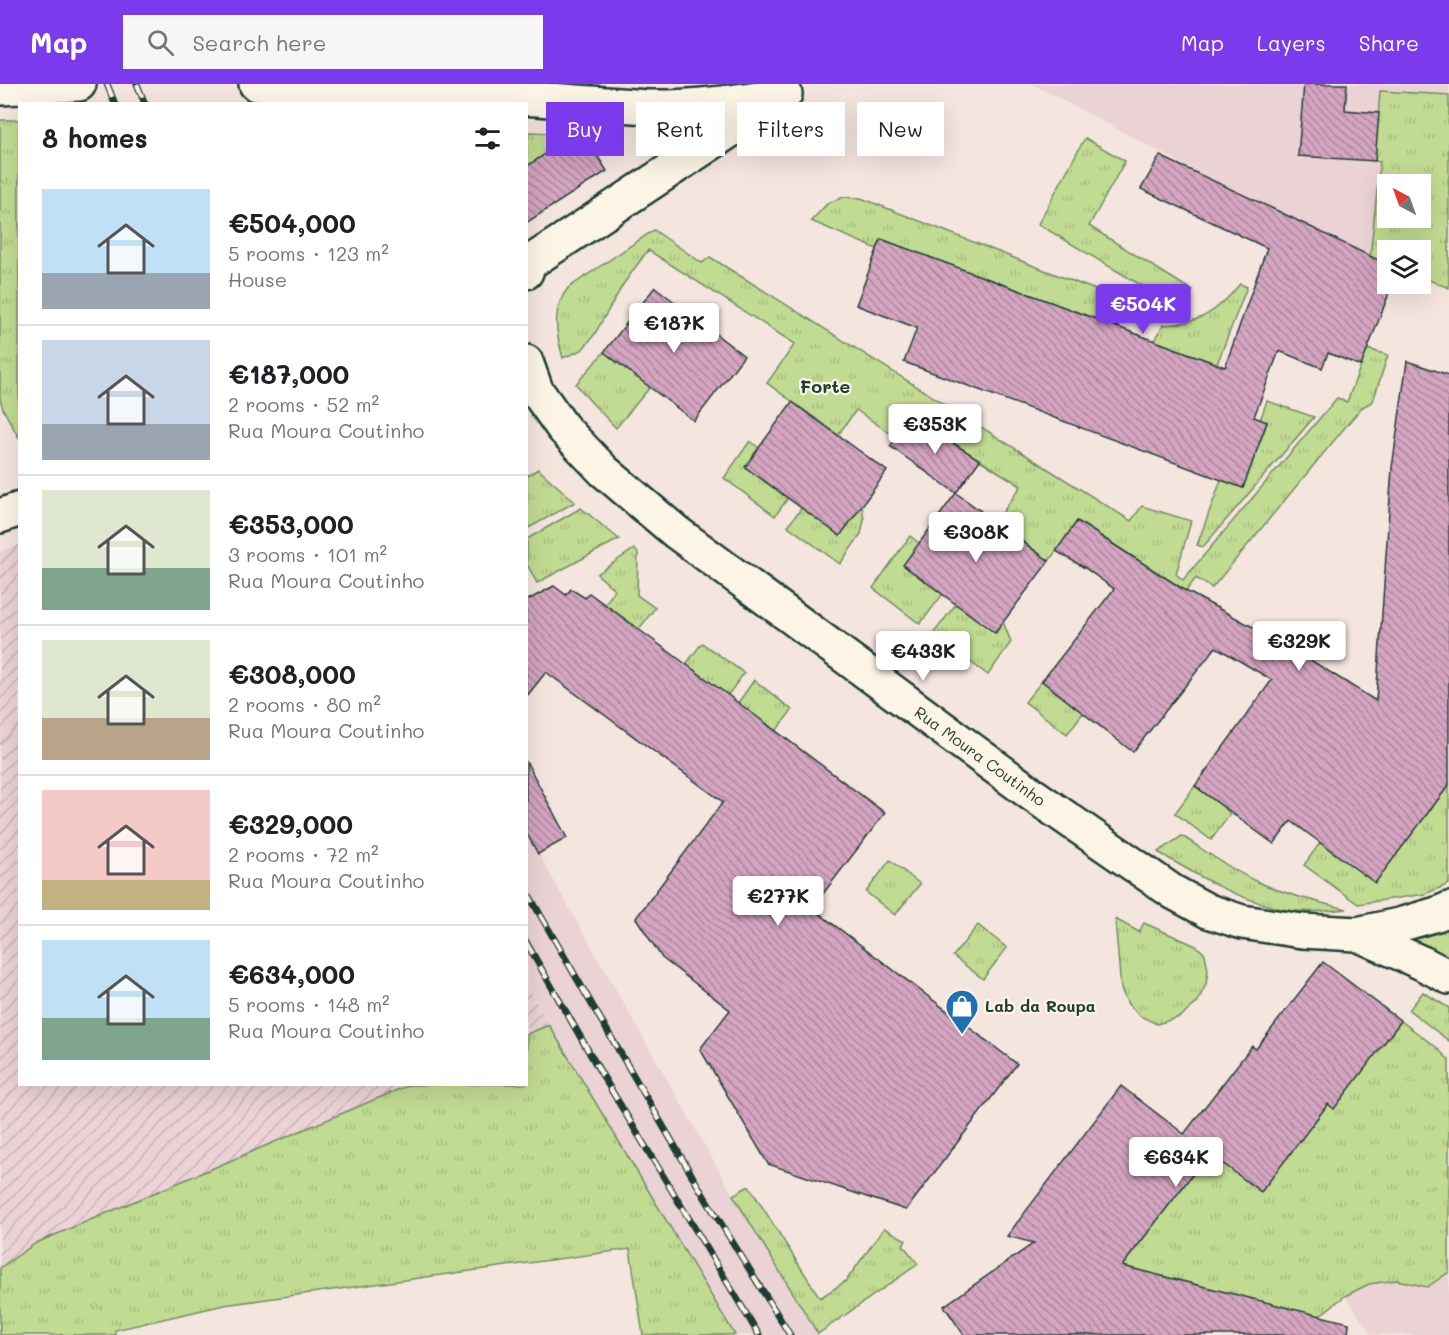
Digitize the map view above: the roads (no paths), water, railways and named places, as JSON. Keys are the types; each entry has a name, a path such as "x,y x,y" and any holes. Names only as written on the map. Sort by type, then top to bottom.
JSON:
{"street":[{"path":"0,88 79,84"},
{"path":"256,84 668,107 717,103 793,89"},
{"path":"528,268 793,89"},
{"name":"Rua Moura Coutinho","path":"528,368 536,390 563,428 604,471 676,532 1034,795 1173,892 1208,911 1242,922 1302,931 1357,934 1399,926 1449,909"},
{"path":"0,516 18,510"},
{"name":"Rua Moura Coutinho","path":"1357,934 1449,977"}],"railway":[{"path":"107,84 114,102"},
{"path":"137,84 144,102"},
{"path":"528,893 704,1196 790,1335"},
{"path":"528,945 601,1073 759,1335"}],"place":[{"name":"Lab da Roupa","path":"962,1035"}],"district":[{"name":"Forte","path":"825,387"}]}
